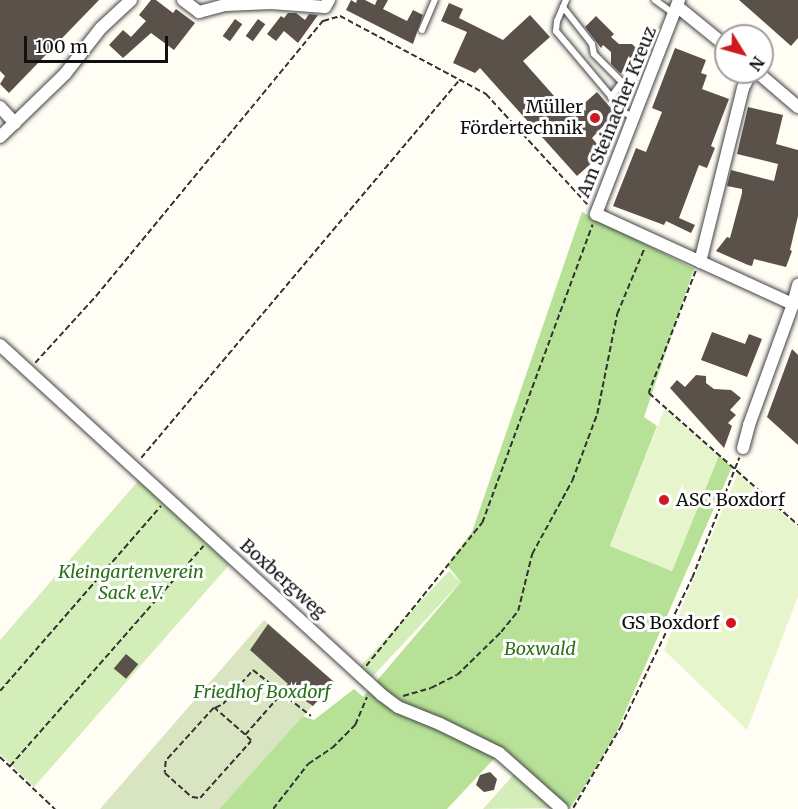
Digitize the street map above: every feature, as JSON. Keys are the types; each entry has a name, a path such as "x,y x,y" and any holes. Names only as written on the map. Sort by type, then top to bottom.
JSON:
{"street":[{"path":"0,137 65,74 101,28 131,0"},
{"path":"183,0 199,12 225,5 325,7 329,0"},
{"path":"677,6 714,36"},
{"name":"Am Steinacher Kreuz","path":"677,6 596,214 793,304"},
{"path":"700,262 745,84"},
{"path":"771,84 798,107"},
{"path":"0,107 15,123"},
{"path":"743,448 798,285"},
{"name":"Boxbergweg","path":"0,345 382,695 398,707 440,724 499,753 562,809"}],"lane":[{"path":"422,30 435,0"},
{"path":"655,0 677,6"},
{"path":"564,3 592,44 594,54 622,82 610,97"},
{"path":"564,3 556,31 610,97 625,113 634,118"}],"path":[{"path":"28,370 96,296 323,21 340,16 486,94 596,214 482,523 360,674"},
{"path":"133,467 459,80"},
{"path":"382,695 399,697 431,688 457,675 501,632 518,611 532,554 572,481 597,414 617,314 649,238"},
{"path":"700,262 650,393 798,525"},
{"path":"573,809 620,728 692,578 735,468"},
{"path":"0,691 156,512"},
{"path":"10,766 206,543"},
{"path":"214,708 250,741 200,798 192,797 165,773 166,761 214,708 223,704 254,670 311,716"},
{"path":"273,809 308,764 332,748 355,725 365,705 370,683"},
{"path":"245,735 281,694"},
{"path":"0,757 55,809"}],"green space":[{"name":"Boxwald","path":"582,212 694,269 644,417 657,426 610,546 672,571 719,455 732,467 615,735 585,786 570,808 504,748 447,809 219,809 302,716 314,720 354,689 363,697 461,582 447,565 472,532"},
{"name":"ASC Boxdorf","path":"665,408 719,455 672,571 610,546"},
{"name":"GS Boxdorf","path":"738,473 798,527 798,596 747,730 664,650"},
{"name":"Kleingartenverein Sack e.V.","path":"139,480 229,565 34,787 0,754 0,640"},
{"path":"449,571 461,582 371,678 360,667"},
{"name":"Friedhof Boxdorf","path":"264,620 334,682 219,809 100,809"},
{"path":"515,773 554,808 483,809"}],"building":[{"path":"0,0 99,0 9,93 0,84 5,76 0,71"},
{"path":"151,0 156,0 173,13 176,9 195,23 174,50 151,33 123,58 109,45 123,30 131,37 146,21 139,15"},
{"path":"351,0 356,3 357,0 365,0 375,5 377,0 388,0 383,9 407,21 413,10 423,15 413,44 346,10"},
{"path":"739,0 798,0 798,38 791,46 774,31 774,24 766,24"},
{"path":"449,3 463,9 459,18 503,40 530,15 550,37 523,61 571,115 597,92 615,113 592,138 604,152 577,176 480,68 475,73 453,63 467,32 441,21"},
{"path":"288,13 296,13 305,20 309,14 318,15 298,43 284,31 276,41 267,34 281,16 284,18"},
{"path":"596,16 614,34 611,37 619,44 632,44 640,52 641,64 632,73 620,73 611,64 611,52 603,45 601,48 585,27"},
{"path":"235,19 242,24 230,41 223,36"},
{"path":"258,19 265,24 253,41 246,36"},
{"path":"675,48 706,60 701,73 707,75 702,89 729,99 711,146 715,148 707,168 699,165 679,218 695,225 691,233 666,221 664,225 613,206 636,148 646,152 662,112 652,108"},
{"path":"748,107 783,115 776,144 798,150 798,216 790,250 792,251 786,267 754,259 752,266 716,251 727,237 730,238 742,193 742,189 727,186 731,170 774,181 778,164 737,154"},
{"path":"712,332 745,344 749,334 762,339 747,377 701,360"},
{"path":"792,349 798,355 798,445 767,417"},
{"path":"696,375 706,376 706,383 714,389 731,390 741,398 730,410 736,415 728,423 732,426 724,448 670,388 677,380 685,387"},
{"path":"268,624 334,682 313,706 285,687 288,684 250,650"},
{"path":"126,654 138,664 126,679 114,669"},
{"path":"490,772 497,779 494,790 484,792 476,785 480,775"}],"place":[{"name":"Müller Fördertechnik","path":"595,118"},
{"name":"ASC Boxdorf","path":"664,500"},
{"name":"GS Boxdorf","path":"731,623"}]}
